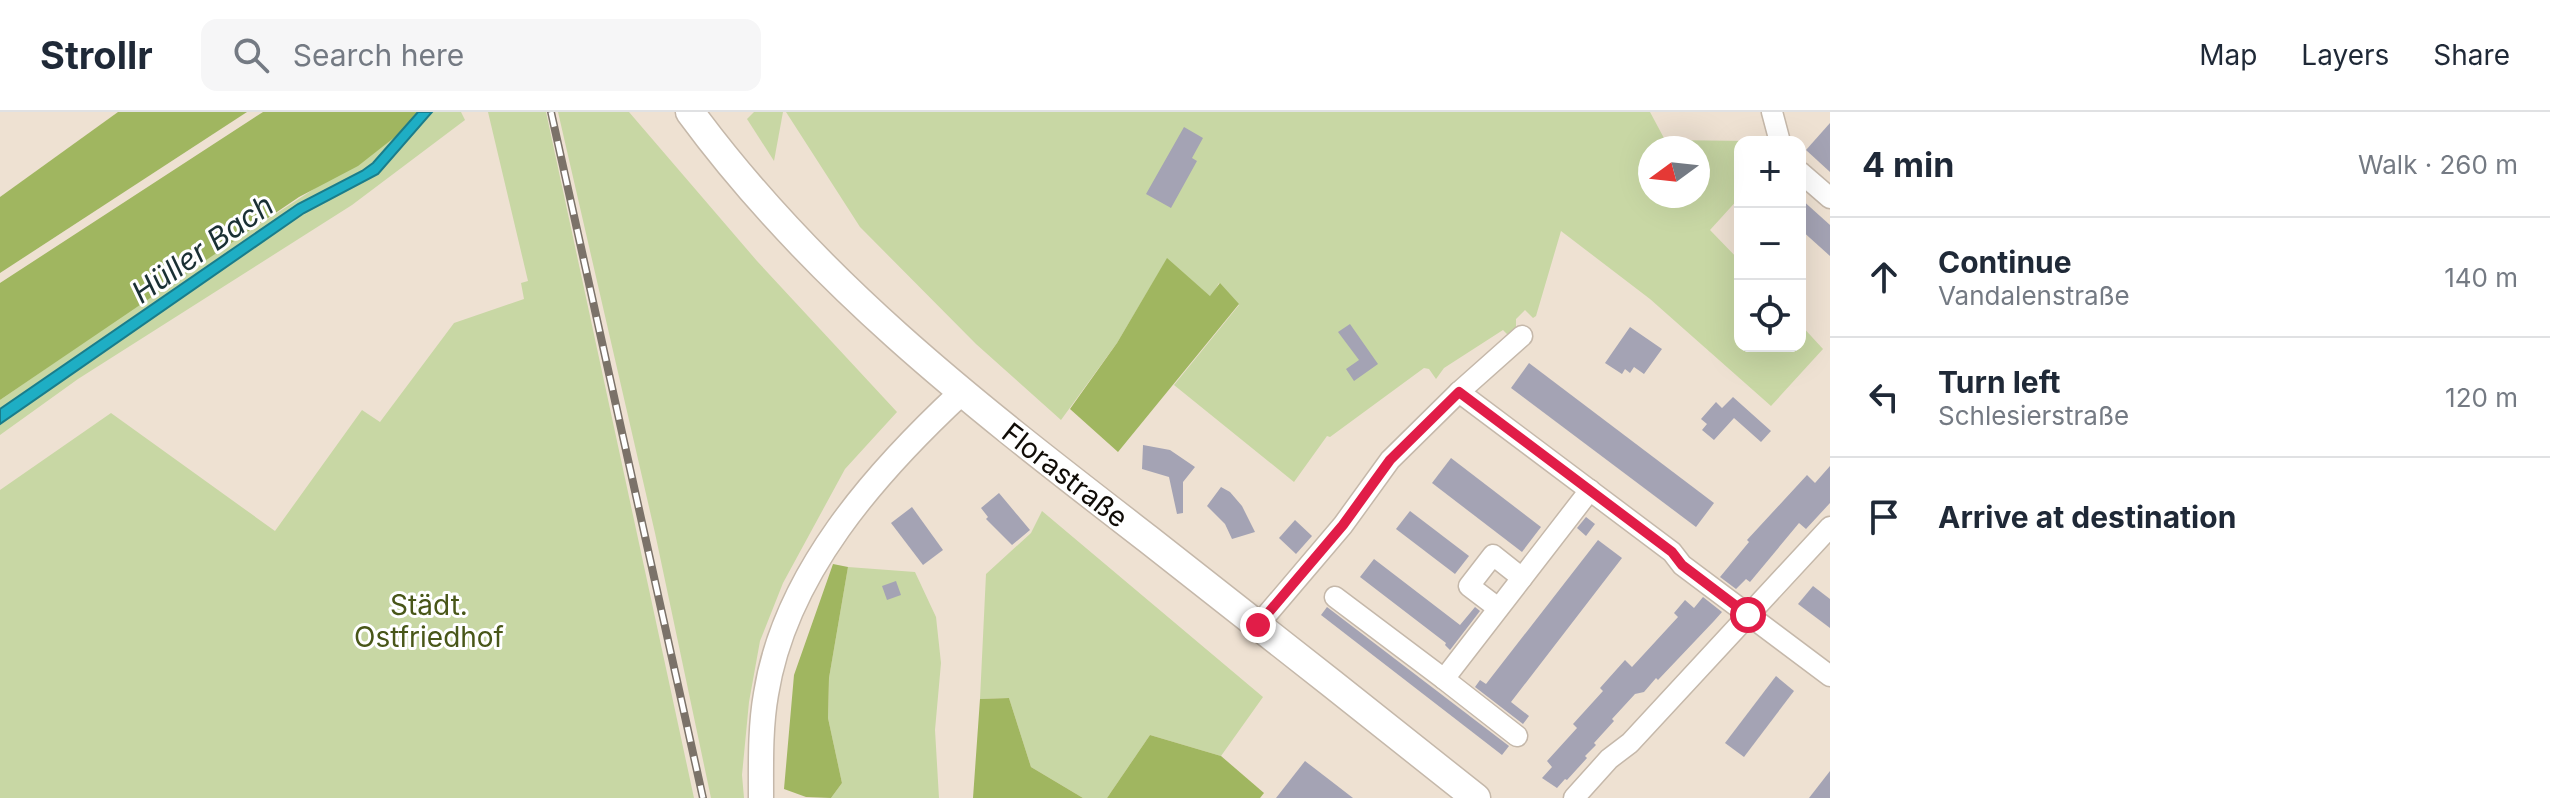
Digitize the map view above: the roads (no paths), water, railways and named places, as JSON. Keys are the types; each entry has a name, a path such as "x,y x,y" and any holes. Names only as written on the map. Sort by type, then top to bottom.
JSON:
{"main road":[{"name":"Florastraße","path":"690,112 734,168 825,270 961,393 1476,798"}],"street":[{"path":"1772,112 1778,136"},
{"path":"1806,177 1830,198"},
{"path":"1258,625 1343,525 1390,460 1522,336"},
{"path":"1459,392 1672,552 1682,565 1830,676"},
{"path":"761,798 761,746 766,693 783,632 803,583 834,532 924,427 961,393"},
{"path":"1444,679 1590,490"},
{"path":"1574,798 1609,759 1630,743 1830,527"},
{"path":"1498,608 1469,586 1493,555 1522,578"},
{"path":"1335,597 1517,736"}],"water":[{"path":"418,112 432,112 378,174 304,213 0,424 0,409 298,204 373,163"}],"railway":[{"path":"551,112 703,798"}],"water label":[{"name":"Hüller Bach","path":"203,249"}],"park label":[{"name":"Städt. Ostfriedhof","path":"429,621"}]}
